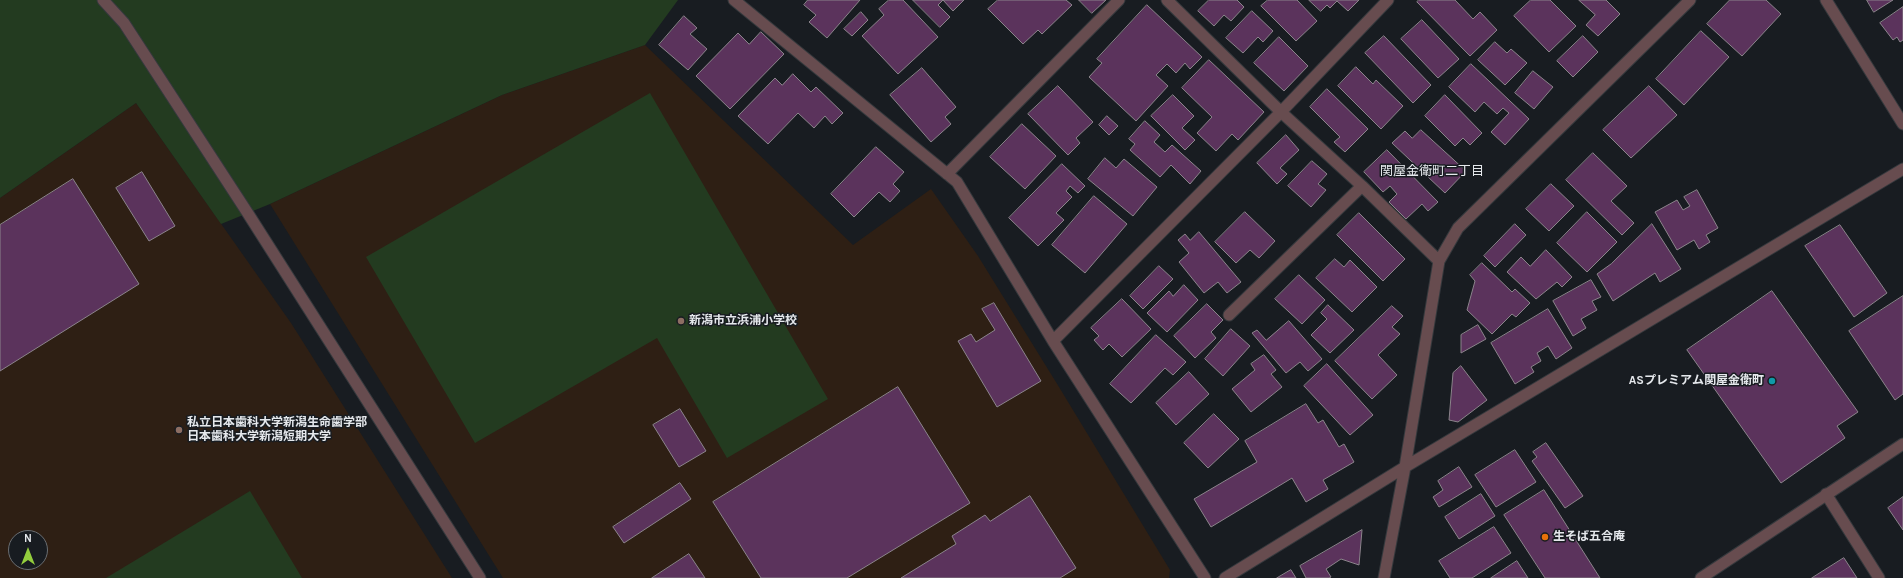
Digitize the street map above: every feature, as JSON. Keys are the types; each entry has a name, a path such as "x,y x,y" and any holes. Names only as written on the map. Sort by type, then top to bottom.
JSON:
{"street":[{"path":"103,0 124,23 247,212 480,578"},
{"path":"734,0 957,182 1053,341 1205,578"},
{"path":"947,174 1119,0"},
{"path":"1167,0 1281,112 1362,186 1439,261"},
{"path":"1053,341 1281,112 1388,0"},
{"path":"1384,578 1405,467 1439,261 1458,228 1690,0"},
{"path":"1826,0 1903,124"},
{"path":"1225,578 1405,467 1903,169"},
{"path":"1229,315 1362,186"},
{"path":"1701,578 1903,444"},
{"path":"1826,494 1879,578"}],"shaded area":[{"name":"新潟市立浜浦小学校","path":"645,45 853,245 931,189 978,256 1059,387 1170,570 1169,578 503,578 270,204 502,95"},
{"name":"私立日本歯科大学新潟生命歯学部 日本歯科大学新潟短期大学","path":"136,103 291,323 452,578 0,578 0,198"}],"green space":[{"path":"0,0 678,0 645,45 502,95 270,204 221,224 136,103 0,198"},
{"path":"650,93 828,399 727,458 657,338 475,443 366,257"},
{"path":"250,491 302,578 106,578"}],"building":[{"path":"808,0 860,0 827,38 809,22 816,15 804,5"},
{"path":"889,0 903,0 938,37 898,74 862,36 884,15 879,9"},
{"path":"913,0 943,0 938,5 950,17 940,27"},
{"path":"943,0 964,0 953,11"},
{"path":"998,0 1066,0 1072,5 1042,34 1038,30 1023,44 988,9"},
{"path":"1079,0 1106,0 1092,13"},
{"path":"1209,0 1237,0 1244,7 1231,21 1224,15 1214,26 1198,11"},
{"path":"1268,0 1297,0 1317,21 1296,41 1261,6"},
{"path":"1309,0 1359,0 1348,11 1337,1 1330,8 1327,5 1321,11"},
{"path":"1419,0 1455,0 1473,19 1480,12 1497,30 1470,56 1417,2"},
{"path":"1531,0 1550,0 1576,26 1549,52 1514,16"},
{"path":"1579,0 1606,0 1620,14 1598,36 1586,25 1595,15"},
{"path":"1730,0 1766,0 1781,14 1742,56 1707,24"},
{"path":"1867,0 1893,0 1874,12"},
{"path":"1147,5 1202,57 1190,69 1185,63 1176,73 1167,64 1156,75 1168,86 1136,121 1089,77 1102,63 1097,59"},
{"path":"1903,7 1903,40 1900,42 1897,37 1893,40 1880,23"},
{"path":"1252,11 1273,31 1263,42 1258,37 1243,53 1226,38"},
{"path":"861,12 868,20 852,36 844,29"},
{"path":"684,16 697,28 690,34 707,49 688,70 659,45"},
{"path":"1422,20 1459,59 1438,78 1401,39"},
{"path":"1701,31 1729,57 1684,105 1656,79"},
{"path":"761,32 784,54 730,109 696,76 738,33 749,44"},
{"path":"1384,36 1431,85 1413,103 1365,53"},
{"path":"1583,36 1598,52 1573,77 1557,61"},
{"path":"1279,37 1308,66 1284,91 1254,63"},
{"path":"1495,42 1507,53 1511,49 1527,63 1505,85 1478,60"},
{"path":"1209,60 1264,112 1238,140 1232,134 1216,151 1197,133 1212,117 1182,88"},
{"path":"1471,64 1529,119 1505,145 1491,132 1509,113 1503,108 1497,114 1484,102 1475,112 1449,87"},
{"path":"1356,67 1373,84 1376,80 1403,106 1381,129 1338,86"},
{"path":"922,68 956,107 945,117 951,124 931,142 890,95"},
{"path":"1533,71 1553,87 1534,109 1515,93"},
{"path":"793,74 811,92 816,87 843,113 832,124 825,116 814,128 798,113 768,144 738,116 775,78 782,85"},
{"path":"1058,86 1093,122 1076,138 1080,143 1068,155 1028,114"},
{"path":"1649,86 1677,115 1631,158 1603,130"},
{"path":"1327,89 1368,129 1345,152 1334,142 1340,137 1310,107"},
{"path":"1173,95 1194,116 1182,128 1195,140 1185,150 1151,116"},
{"path":"1445,95 1482,133 1470,145 1463,138 1455,146 1425,116"},
{"path":"1107,116 1118,126 1109,135 1099,125"},
{"path":"1145,121 1160,135 1154,142 1165,152 1172,145 1201,171 1190,184 1171,165 1160,177 1130,150 1135,144 1129,139"},
{"path":"1022,124 1056,156 1025,189 990,157"},
{"path":"1421,130 1466,171 1445,193 1392,143 1405,131 1412,138"},
{"path":"1286,135 1299,150 1280,168 1287,174 1277,184 1257,163"},
{"path":"876,147 904,172 893,184 900,191 890,202 879,192 854,217 831,194"},
{"path":"1387,150 1438,202 1428,211 1422,204 1406,219 1389,202 1397,194 1390,186 1383,192 1364,172"},
{"path":"1593,153 1627,186 1611,201 1634,223 1622,235 1566,180"},
{"path":"1105,158 1116,168 1124,159 1157,187 1133,216 1088,179"},
{"path":"1312,161 1327,174 1318,184 1326,190 1311,207 1288,186"},
{"path":"1062,164 1085,186 1078,193 1070,186 1066,191 1072,197 1056,213 1064,220 1038,246 1009,218"},
{"path":"142,172 175,226 149,241 116,188"},
{"path":"73,179 139,284 0,371 0,225"},
{"path":"1551,184 1574,206 1549,231 1526,209"},
{"path":"1697,190 1718,228 1706,235 1710,242 1699,249 1694,240 1677,250 1655,212 1677,200 1683,210 1690,206 1684,197"},
{"path":"1094,196 1127,224 1085,273 1052,245"},
{"path":"1245,212 1275,241 1259,258 1250,250 1236,263 1215,242"},
{"path":"1587,212 1617,242 1587,272 1557,243"},
{"path":"1359,213 1405,259 1383,281 1337,235"},
{"path":"1515,224 1526,235 1495,267 1484,256"},
{"path":"1652,224 1681,269 1660,282 1655,273 1613,301 1597,274 1611,264"},
{"path":"1840,225 1887,293 1854,317 1805,246"},
{"path":"1199,232 1241,282 1227,293 1218,282 1204,293 1179,262 1189,253 1178,240 1185,234 1190,240"},
{"path":"1546,250 1572,277 1562,287 1557,282 1536,299 1507,272 1521,257 1530,266"},
{"path":"1335,259 1344,267 1350,260 1377,287 1352,312 1316,278"},
{"path":"1482,263 1512,292 1515,289 1530,303 1516,317 1512,314 1492,334 1467,310 1475,281 1470,275"},
{"path":"1159,266 1173,279 1143,309 1130,296"},
{"path":"1299,275 1325,300 1302,324 1275,299"},
{"path":"1591,280 1601,297 1592,301 1597,310 1581,319 1586,328 1573,336 1553,301"},
{"path":"1184,285 1198,300 1167,332 1147,313 1169,291 1173,296"},
{"name":"ASプレミアム関屋金衛町","path":"1772,291 1858,412 1837,426 1845,438 1781,483 1687,350"},
{"path":"1903,296 1903,394 1895,400 1849,331"},
{"path":"1122,299 1151,329 1122,357 1109,344 1103,350 1094,340 1099,336 1091,328"},
{"path":"994,303 1041,381 997,407 958,341 971,334 976,342 995,330 982,309"},
{"path":"1207,304 1223,320 1211,332 1216,338 1195,358 1174,336"},
{"path":"1328,305 1354,330 1330,353 1311,335 1327,319 1321,313"},
{"path":"1392,306 1403,316 1392,327 1400,334 1378,355 1397,375 1372,399 1335,361"},
{"path":"1548,309 1572,348 1556,359 1548,346 1537,353 1541,361 1531,367 1534,372 1515,384 1491,343"},
{"path":"1289,321 1322,359 1308,371 1300,362 1286,373 1252,333 1257,330 1266,340"},
{"path":"1478,325 1486,339 1461,353 1461,335"},
{"path":"1231,329 1250,346 1223,376 1205,359"},
{"path":"1156,335 1186,362 1173,375 1165,368 1131,403 1110,384"},
{"path":"1264,355 1276,370 1271,374 1282,387 1251,412 1232,389 1255,370 1251,364"},
{"path":"1327,364 1373,415 1350,435 1304,386"},
{"path":"1461,366 1487,400 1458,422 1449,420 1453,373"},
{"path":"1189,372 1209,394 1176,425 1156,403"},
{"path":"898,387 970,503 847,578 761,578 713,502"},
{"path":"1306,404 1318,423 1323,420 1339,447 1344,444 1354,462 1323,480 1328,489 1306,502 1292,478 1211,527 1194,499 1257,462 1245,441"},
{"path":"680,409 706,451 679,467 653,425"},
{"path":"1214,414 1239,439 1208,468 1184,443"},
{"path":"1546,443 1583,496 1565,508 1532,461 1537,457 1533,452"},
{"path":"1515,450 1536,482 1496,507 1475,475"},
{"path":"1459,467 1472,487 1439,507 1433,497 1443,490 1438,481"},
{"path":"680,483 691,499 624,543 613,527"},
{"path":"1544,490 1600,578 1545,578 1504,515"},
{"path":"1481,494 1495,516 1459,539 1445,517"},
{"path":"1030,496 1076,568 1060,578 901,578 956,544 952,536 985,515 990,521"},
{"path":"1903,497 1903,530 1888,508"},
{"path":"1494,527 1511,553 1472,578 1450,578 1439,561"},
{"path":"1362,530 1359,565 1341,559 1326,569 1331,577 1306,578 1300,566"},
{"path":"689,554 705,578 652,578"},
{"path":"1844,558 1857,578 1812,578"},
{"path":"1517,561 1528,578 1491,578"},
{"path":"1291,570 1296,578 1277,578"}],"place":[{"name":"新潟市立浜浦小学校","path":"681,321"},
{"name":"ASプレミアム関屋金衛町","path":"1772,381"},
{"name":"私立日本歯科大学新潟生命歯学部 日本歯科大学新潟短期大学","path":"179,430"},
{"name":"生そば五合庵","path":"1545,537"}],"district":[{"name":"関屋金衛町二丁目","path":"1432,171"}]}
